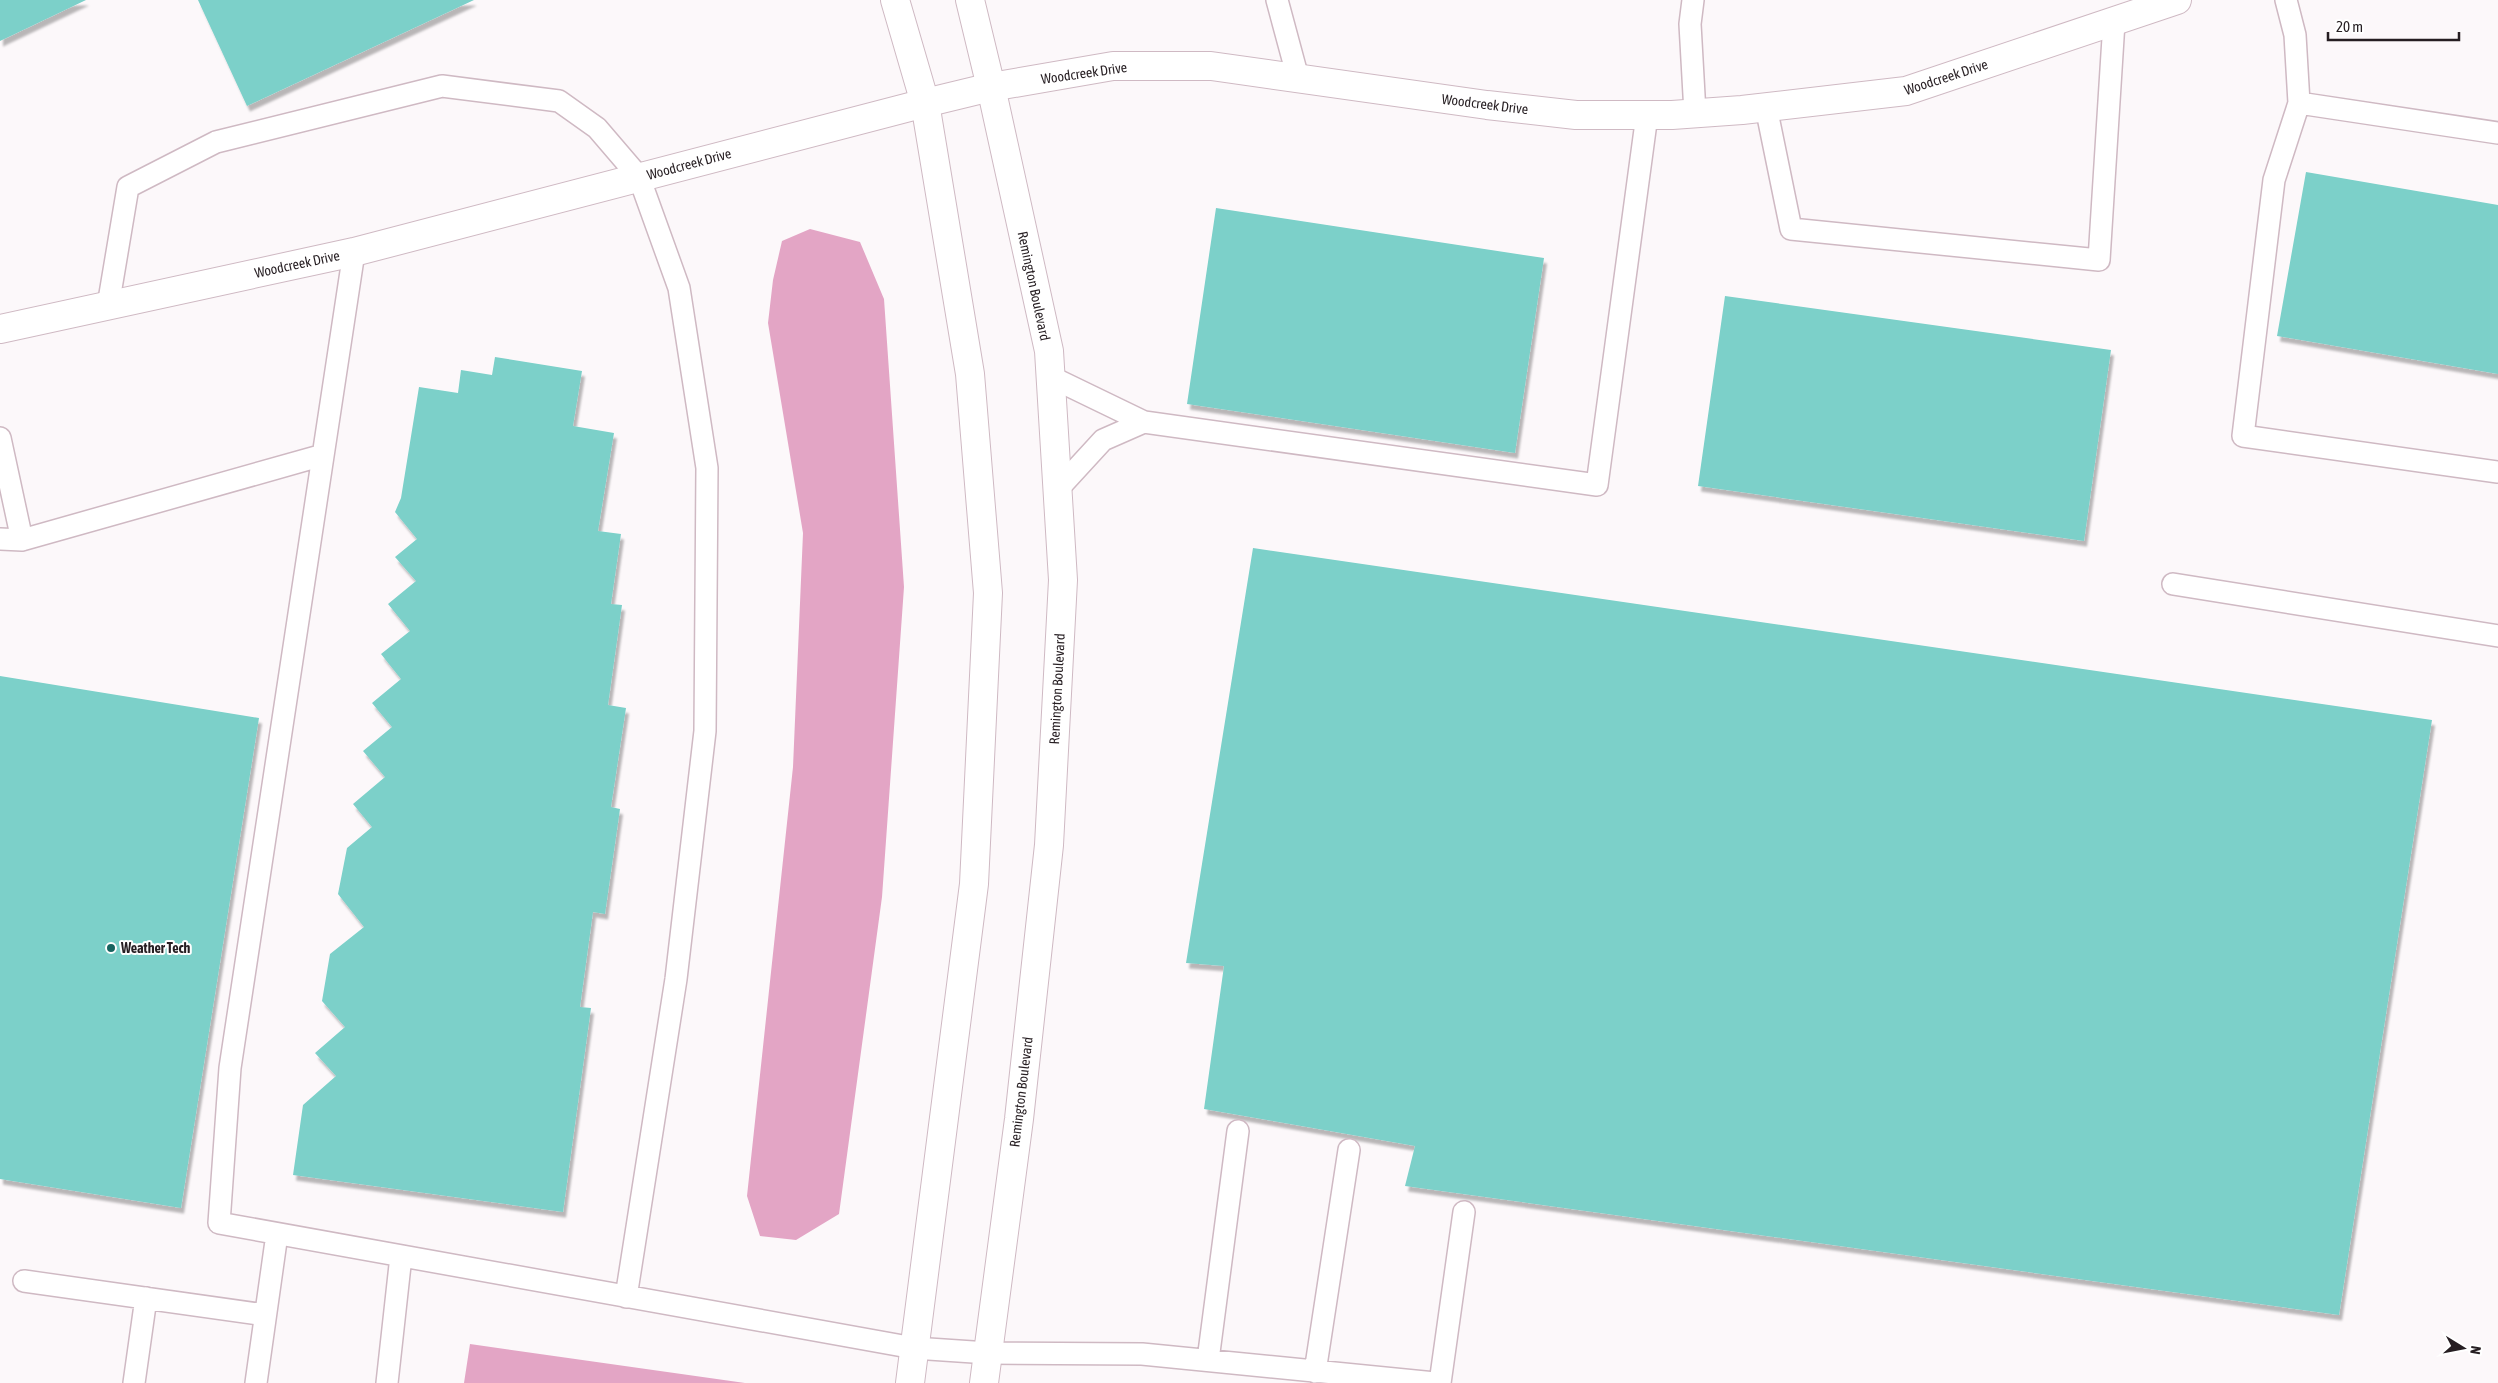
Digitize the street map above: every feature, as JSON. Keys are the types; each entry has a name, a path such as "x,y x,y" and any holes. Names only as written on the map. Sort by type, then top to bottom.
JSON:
{"street":[{"path":"895,0 925,103 970,374 988,593 974,884 910,1383"},
{"name":"Remington Boulevard","path":"970,0 1049,351 1063,580 1049,845 1019,1119 984,1383"},
{"name":"Woodcreek Drive","path":"0,329 354,252 925,103 991,88 1113,66 1211,66 1477,104 1576,115 1695,113 1906,91 2177,0"}],"lane":[{"path":"1277,0 1298,78"},
{"path":"1693,0 1690,24 1695,113"},
{"path":"2286,0 2295,35 2299,103 2274,180 2243,436 2498,472"},
{"path":"1766,107 1791,229 2099,260 2114,22"},
{"path":"108,306 128,187 216,142 442,86 559,101 597,128 639,177 679,288 707,468 706,731 676,979 626,1297"},
{"path":"2299,103 2498,133"},
{"path":"1051,377 1144,422 1596,485 1647,115"},
{"path":"354,252 230,1068 219,1223 914,1348 988,1353 1142,1354 1434,1383"},
{"path":"1058,489 1103,440 1144,422"},
{"path":"0,438 22,540"},
{"path":"0,539 22,540 323,455"},
{"path":"2173,584 2498,636"},
{"path":"1208,1360 1238,1131"},
{"path":"1316,1372 1349,1150"},
{"path":"1440,1383 1464,1212"},
{"path":"256,1383 277,1234"},
{"path":"387,1383 401,1256"},
{"path":"24,1281 266,1315"},
{"path":"134,1383 146,1298"}],"shaded area":[{"path":"810,229 860,242 884,299 904,587 882,897 839,1214 796,1240 760,1236 747,1196 793,767 803,533 768,323 773,280 782,241"},
{"path":"470,1344 745,1383 464,1383"}],"building":[{"path":"0,0 86,0 0,41"},
{"path":"198,0 474,0 247,106"},
{"path":"2306,172 2498,205 2498,374 2277,336"},
{"path":"1216,208 1544,258 1515,453 1187,404"},
{"path":"1725,296 2111,350 2084,541 1698,486"},
{"path":"495,357 582,371 573,426 614,433 598,531 621,534 611,604 622,605 608,705 626,708 611,807 620,809 605,914 593,912 580,1007 591,1008 563,1212 293,1175 303,1105 336,1076 315,1053 345,1027 322,1001 330,954 364,927 338,894 347,848 372,827 353,804 385,777 363,751 392,727 372,703 401,679 381,654 410,631 388,604 416,581 395,557 417,539 395,512 401,498 419,387 458,393 461,370 492,375"},
{"path":"1253,548 2432,720 2339,1315 1405,1186 1415,1146 1204,1109 1224,966 1186,963"},
{"name":"Weather Tech","path":"0,676 259,718 181,1208 0,1179"}],"place":[{"name":"Weather Tech","path":"111,948"}]}
